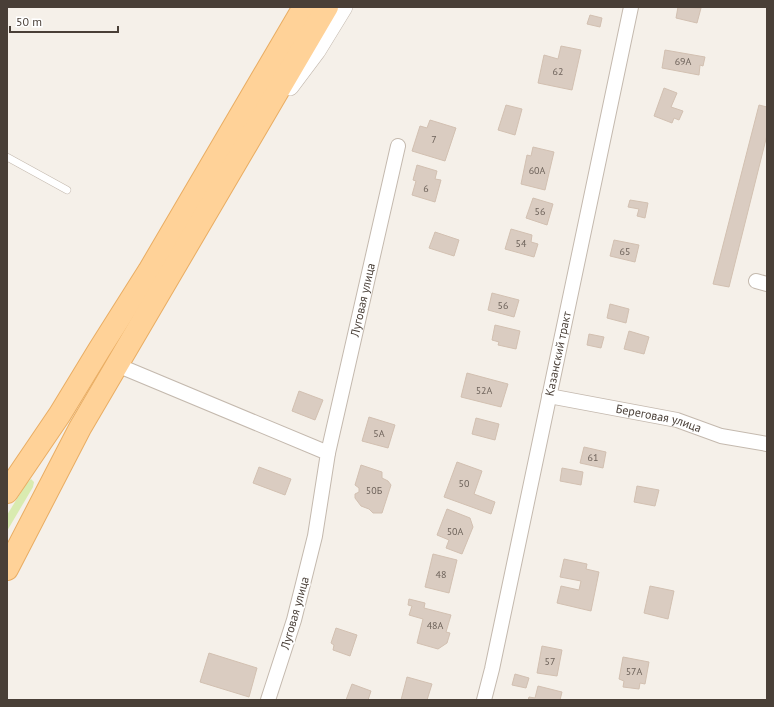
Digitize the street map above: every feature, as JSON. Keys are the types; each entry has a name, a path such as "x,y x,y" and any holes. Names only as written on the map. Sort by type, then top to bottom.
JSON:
{"main road":[{"path":"7,492 60,414 149,271 304,7"},
{"path":"7,570 80,428 327,7"}],"street":[{"path":"249,139 317,51 344,7"},
{"name":"Казанский тракт","path":"484,700 492,669 631,7"},
{"name":"Луговая улица","path":"268,700 296,612 315,536 328,453 398,146"},
{"path":"117,365 328,453"},
{"name":"Береговая улица","path":"549,396 677,420 721,436 767,444"}],"lane":[{"path":"7,157 67,190"}],"green space":[{"path":"31,479 34,482 33,487 7,531 7,515 26,484"}],"building":[{"path":"678,7 701,8 697,23 676,18"},
{"path":"590,15 602,18 600,27 587,24"},
{"path":"561,46 581,50 572,90 538,83 544,55 558,59"},
{"path":"665,50 705,57 703,66 700,65 699,75 662,68"},
{"path":"664,88 677,93 671,107 683,111 679,120 674,118 672,123 654,116"},
{"path":"506,105 522,109 515,135 498,130"},
{"path":"759,105 767,107 767,135 729,287 713,284"},
{"path":"430,120 456,128 445,161 412,151 420,126 427,128"},
{"path":"533,147 554,152 545,190 521,184 527,155 531,156"},
{"path":"417,165 437,171 435,179 441,180 435,202 412,195 416,181 413,180"},
{"path":"533,198 553,204 547,225 526,218"},
{"path":"630,200 648,203 645,218 637,216 639,209 628,207"},
{"path":"511,229 532,235 531,242 538,244 534,257 505,249"},
{"path":"435,232 459,240 454,256 429,248"},
{"path":"614,240 639,245 635,262 610,256"},
{"path":"492,293 519,300 514,317 488,310"},
{"path":"610,304 629,309 626,323 607,318"},
{"path":"495,325 520,331 516,349 498,345 499,342 492,340"},
{"path":"629,331 649,337 644,354 624,349"},
{"path":"589,334 604,337 601,348 587,345"},
{"path":"467,373 508,384 501,407 461,397"},
{"path":"299,391 323,400 315,420 292,411"},
{"path":"369,417 395,425 388,448 362,441"},
{"path":"476,418 499,424 495,440 472,434"},
{"path":"584,447 606,452 603,468 580,463"},
{"path":"457,462 482,471 474,494 495,502 491,514 444,497"},
{"path":"361,465 382,472 382,478 388,481 391,485 382,513 373,513 369,509 361,506 355,498 355,494 359,492 359,488 355,485"},
{"path":"259,467 291,479 285,495 253,483"},
{"path":"562,468 583,472 581,485 560,481"},
{"path":"637,486 659,490 655,506 634,502"},
{"path":"447,509 470,518 473,527 462,554 446,548 449,540 437,535"},
{"path":"433,554 457,560 449,593 425,587"},
{"path":"564,559 587,564 586,569 599,572 591,611 557,603 561,586 579,590 581,581 560,577"},
{"path":"650,586 674,591 668,619 644,613"},
{"path":"409,599 425,603 424,608 451,615 446,632 450,633 447,643 438,649 417,643 423,619 409,615 412,606 408,605"},
{"path":"336,628 357,635 350,656 333,650 334,645 331,643"},
{"path":"542,646 562,650 557,676 537,673"},
{"path":"209,653 257,668 249,697 200,682"},
{"path":"623,657 649,662 645,684 640,683 639,689 623,687 624,681 619,679"},
{"path":"515,674 529,678 526,688 512,685"},
{"path":"407,677 432,684 427,700 401,700"},
{"path":"352,684 371,691 368,700 346,700"},
{"path":"538,686 562,692 560,700 528,700 529,697 535,698"}]}
